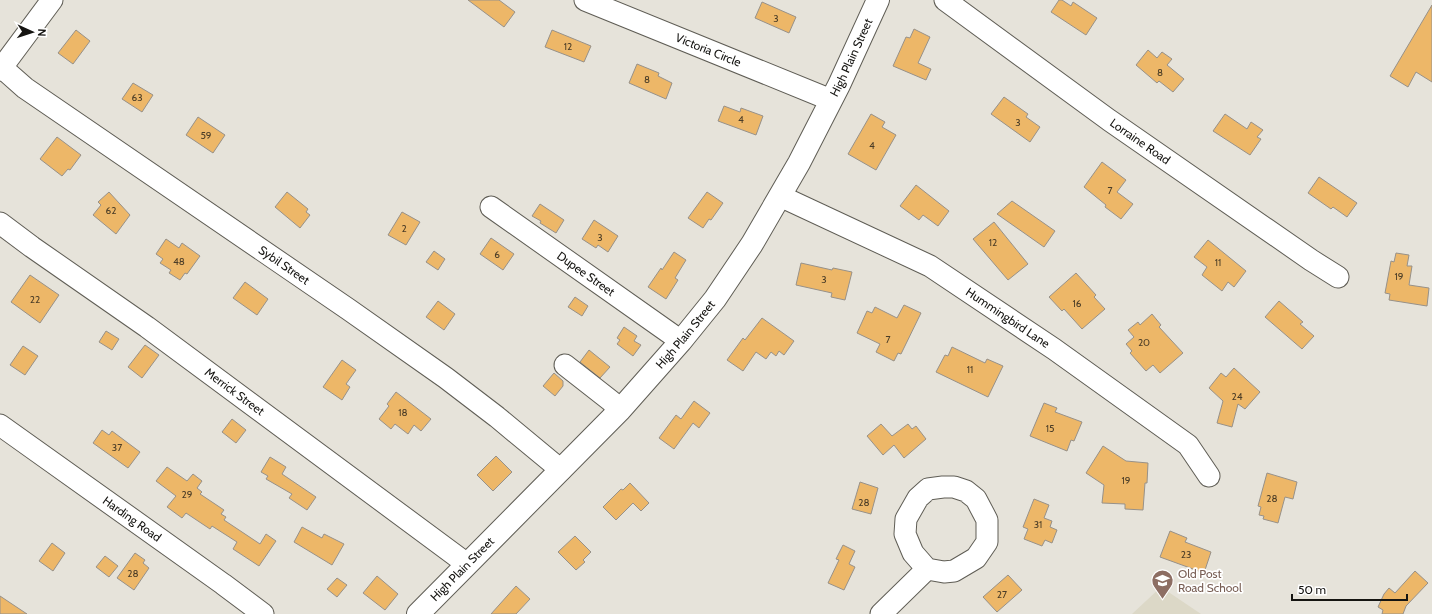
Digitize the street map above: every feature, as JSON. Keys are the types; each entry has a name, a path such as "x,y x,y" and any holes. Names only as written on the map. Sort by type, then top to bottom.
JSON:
{"main road":[{"name":"High Plain Street","path":"418,614 620,410 681,341 715,299 752,244 800,163 839,85 878,0"}],"street":[{"path":"1,68 52,0"},
{"name":"Victoria Circle","path":"586,0 831,100"},
{"name":"Lorraine Road","path":"945,0 1108,120 1304,256 1338,277"},
{"name":"Sybil Street","path":"1,68 25,88 348,309 446,378 497,417 561,470"},
{"name":"Hummingbird Lane","path":"780,196 930,266 1054,349 1188,445 1208,476"},
{"name":"Dupee Street","path":"491,207 681,341"},
{"name":"Merrick Street","path":"0,223 147,327 466,564"},
{"path":"565,366 611,401 620,410"},
{"name":"Harding Road","path":"0,425 263,614"},
{"path":"954,487 966,491 976,499 987,520 987,542 976,558 954,571 944,572 927,569 913,553 905,534 906,519 918,498 928,489 954,487"},
{"path":"881,614 927,569"}],"shaded area":[{"name":"Old Post Road School","path":"1161,587 1201,614 1132,614"}],"building":[{"path":"468,0 499,0 515,12 504,27"},
{"path":"1059,0 1062,0 1071,6 1073,2 1097,18 1086,35 1051,12"},
{"path":"762,2 796,17 789,33 755,18"},
{"path":"1432,5 1432,82 1416,72 1408,87 1390,76"},
{"path":"914,29 930,37 918,63 931,69 926,80 893,66 906,37 910,38"},
{"path":"76,30 90,41 73,64 58,53"},
{"path":"552,30 591,46 584,62 545,47"},
{"path":"1148,50 1157,58 1162,52 1172,59 1167,65 1184,79 1173,92 1159,81 1157,83 1136,65"},
{"path":"637,64 659,73 658,76 672,83 666,99 629,83"},
{"path":"133,83 153,95 142,112 122,99"},
{"path":"1004,97 1028,114 1026,117 1040,127 1030,142 991,114"},
{"path":"724,106 740,112 741,108 763,116 756,135 718,121"},
{"path":"871,114 885,122 882,127 896,135 876,170 848,154"},
{"path":"1225,114 1247,129 1251,122 1263,130 1257,137 1261,139 1250,155 1213,131"},
{"path":"198,117 225,135 213,153 186,135"},
{"path":"57,137 81,155 70,170 68,169 62,176 40,159"},
{"path":"1102,162 1126,180 1117,192 1133,204 1121,219 1105,207 1106,205 1084,187"},
{"path":"1319,177 1357,203 1347,217 1333,207 1331,209 1308,193"},
{"path":"916,185 949,211 938,226 923,215 919,220 900,206"},
{"path":"109,192 130,215 116,234 93,215 101,205 98,202"},
{"path":"287,192 308,209 306,212 310,215 300,228 275,207"},
{"path":"707,192 723,203 711,220 709,219 703,228 688,218"},
{"path":"1012,201 1055,231 1044,247 997,214"},
{"path":"540,204 564,220 556,233 532,216"},
{"path":"402,212 420,222 406,245 388,235"},
{"path":"594,220 618,236 608,252 598,245 596,248 582,239"},
{"path":"994,222 1028,264 1008,280 973,239"},
{"path":"491,238 514,254 503,270 480,254"},
{"path":"166,239 179,248 182,243 200,256 187,274 185,273 180,280 169,273 171,270 160,263 163,259 156,254"},
{"path":"1208,240 1246,271 1234,287 1228,282 1222,291 1202,275 1207,267 1194,257"},
{"path":"434,251 445,259 438,270 426,262"},
{"path":"674,252 686,260 675,278 678,280 666,299 648,287"},
{"path":"1396,253 1409,255 1407,266 1412,266 1409,285 1429,288 1427,306 1389,300 1390,294 1385,293 1391,261 1394,262"},
{"path":"801,263 832,270 833,268 852,272 845,300 831,297 832,293 796,285"},
{"path":"1076,273 1096,295 1094,297 1105,309 1082,329 1064,309 1062,311 1049,297"},
{"path":"30,275 59,295 40,323 11,302"},
{"path":"245,282 268,299 257,315 233,298"},
{"path":"575,297 588,306 582,316 568,307"},
{"path":"438,301 455,314 444,330 426,317"},
{"path":"1279,301 1303,322 1300,324 1314,336 1302,349 1265,317"},
{"path":"904,305 921,313 901,354 898,353 894,361 876,352 880,344 857,333 867,311 872,313 875,307 897,318"},
{"path":"1152,314 1161,325 1159,327 1183,353 1160,373 1153,365 1146,371 1130,353 1132,351 1126,344 1134,337 1128,330 1138,322 1140,325"},
{"path":"762,318 794,341 784,355 779,351 776,356 771,352 766,359 756,352 743,371 727,360 743,338 745,340"},
{"path":"624,327 637,336 634,341 641,345 633,356 617,344 620,340 617,338"},
{"path":"106,331 119,339 112,350 99,342"},
{"path":"145,345 159,355 142,378 128,367"},
{"path":"23,346 38,356 25,375 10,365"},
{"path":"952,347 985,363 987,359 1003,366 988,397 936,372 945,355 948,356"},
{"path":"589,350 610,367 600,378 580,362"},
{"path":"342,360 356,370 346,384 350,387 342,400 323,387"},
{"path":"1234,368 1260,392 1245,409 1238,404 1232,427 1217,423 1223,401 1209,388 1221,373 1226,377"},
{"path":"554,373 563,381 563,386 555,396 543,386"},
{"path":"396,392 431,419 421,431 414,425 408,434 395,424 391,429 379,419 389,406 387,404"},
{"path":"694,401 710,413 699,428 693,423 674,449 659,438 676,415 681,419"},
{"path":"1044,403 1057,408 1055,412 1082,422 1074,441 1071,440 1067,451 1030,436"},
{"path":"232,419 246,430 236,443 222,432"},
{"path":"881,424 892,436 908,424 912,429 916,426 926,439 904,458 894,445 883,455 867,436"},
{"path":"102,430 109,435 112,431 140,452 128,468 93,443"},
{"path":"1103,446 1126,461 1148,463 1143,510 1125,509 1125,504 1102,503 1104,485 1086,473"},
{"path":"496,456 512,472 493,491 477,475"},
{"path":"270,457 286,467 282,474 316,497 307,510 289,498 292,494 266,479 268,476 261,472"},
{"path":"167,467 187,481 193,474 202,481 197,488 202,492 200,494 224,510 221,514 226,517 224,520 260,544 266,534 276,541 259,566 233,549 237,542 212,526 210,529 186,513 182,518 167,507 176,496 156,481"},
{"path":"1267,473 1297,482 1293,499 1285,497 1278,523 1263,519 1264,516 1259,515 1261,507 1258,506"},
{"path":"860,482 878,488 871,514 852,509"},
{"path":"630,483 649,503 641,511 633,503 616,520 603,507 621,489 623,490"},
{"path":"1034,499 1049,505 1044,518 1052,521 1050,527 1057,530 1052,543 1045,540 1042,546 1024,539 1028,529 1023,527"},
{"path":"302,527 322,538 324,534 344,544 332,565 294,542"},
{"path":"1170,531 1187,538 1185,542 1211,552 1204,573 1160,557"},
{"path":"575,536 591,552 583,560 585,562 576,570 558,552"},
{"path":"52,543 65,553 53,571 39,561"},
{"path":"843,545 855,551 849,564 855,567 844,590 828,583 839,560 836,559"},
{"path":"135,553 145,560 143,563 149,568 134,590 117,578"},
{"path":"105,556 118,566 109,577 96,567"},
{"path":"1415,571 1428,583 1406,606 1403,614 1382,614 1383,610 1378,607 1384,594 1389,588 1395,593"},
{"path":"1008,575 1022,590 997,612 983,597"},
{"path":"377,576 398,594 385,610 363,593"},
{"path":"337,578 347,585 337,597 327,589"},
{"path":"516,586 530,599 516,614 491,614"},
{"path":"0,596 27,614 0,614"}],"place":[{"name":"Old Post Road School","path":"1163,600"}]}
